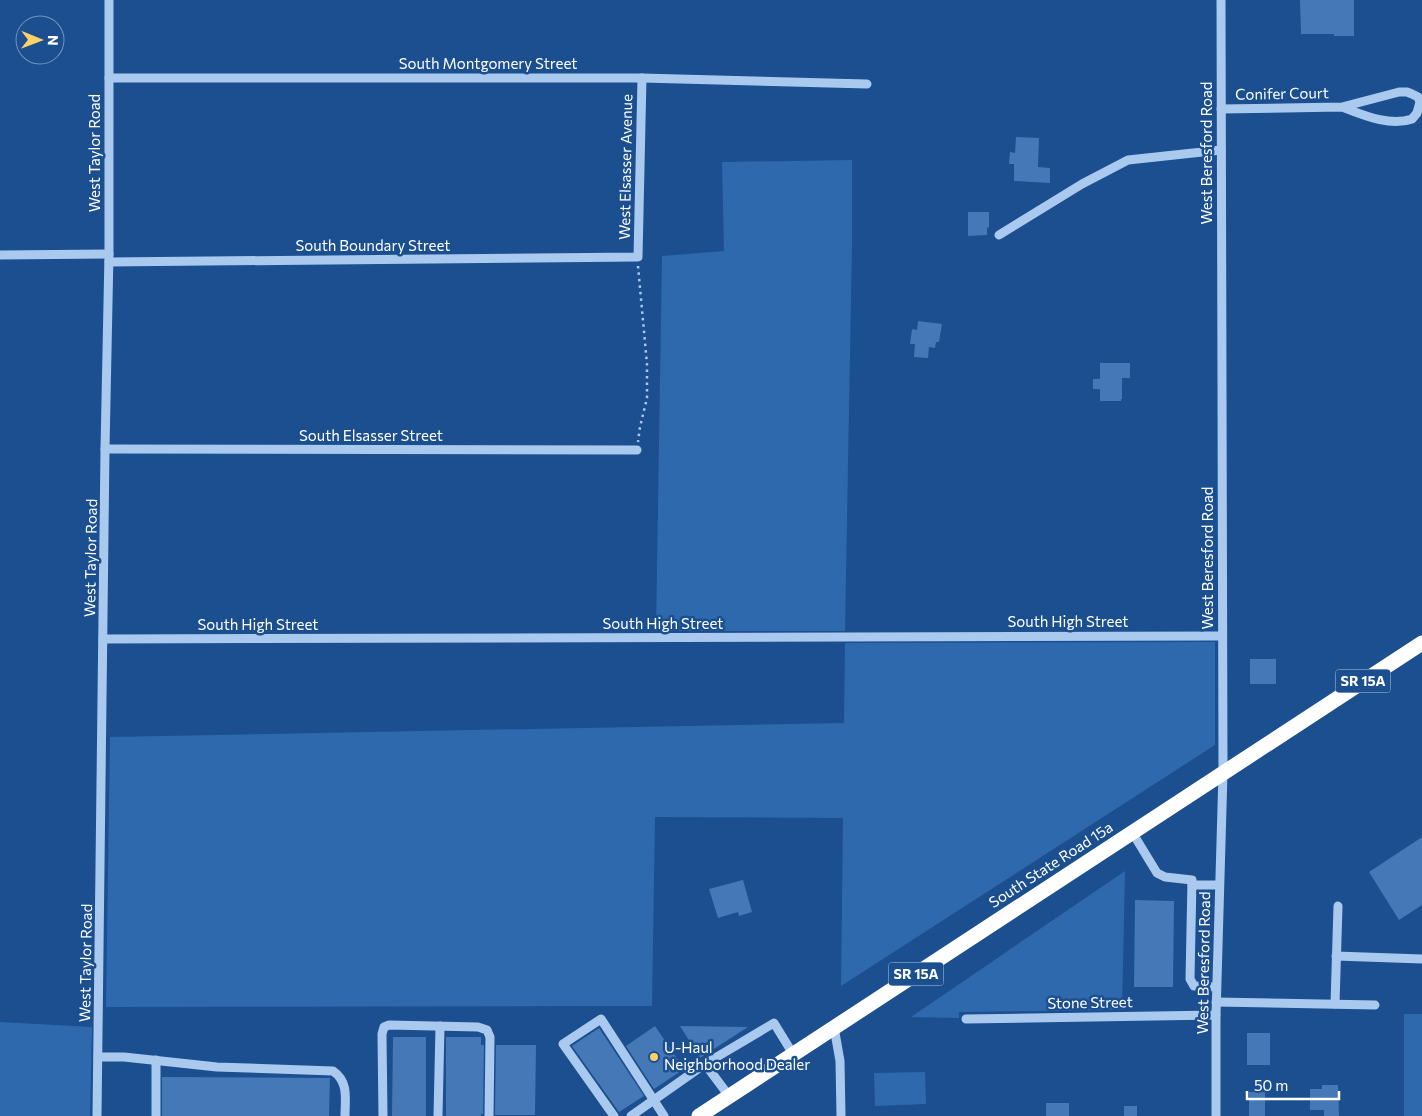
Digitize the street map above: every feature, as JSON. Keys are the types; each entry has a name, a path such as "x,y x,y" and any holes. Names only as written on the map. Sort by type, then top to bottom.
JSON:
{"highway":[{"name":"South State Road 15a","path":"699,1116 1422,643"}],"street":[{"name":"West Taylor Road","path":"97,1116 109,258 109,0"},
{"name":"West Beresford Road","path":"1216,1116 1216,987 1223,773 1221,0"},
{"name":"South Montgomery Street","path":"109,78 642,78 867,84"},
{"name":"West Elsasser Avenue","path":"638,257 642,78"},
{"name":"Conifer Court","path":"1221,109 1342,107 1399,92 1412,94 1418,97 1420,102 1417,113 1412,119 1398,122 1361,114 1342,107"},
{"path":"999,235 1082,184 1128,160 1221,150"},
{"name":"South Boundary Street","path":"0,255 109,258 638,257"},
{"name":"South Elsasser Street","path":"105,449 637,450"},
{"name":"South High Street","path":"104,639 1222,636"},
{"path":"1132,832 1157,873 1165,877 1192,880 1190,979 1194,986 1216,987"},
{"path":"1192,885 1219,885"},
{"path":"1335,1004 1338,906"},
{"path":"1336,956 1422,959"},
{"path":"1216,1002 1375,1005"},
{"name":"Stone Street","path":"966,1019 1216,1014"},
{"path":"614,1116 563,1044 601,1019 664,1116"},
{"path":"631,1116 705,1064 774,1023 793,1054"},
{"path":"383,1116 382,1034 384,1027 389,1025 478,1027 487,1030 490,1037 490,1116"},
{"path":"438,1116 440,1026"},
{"path":"834,1027 840,1061 841,1116"},
{"path":"98,1057 124,1057 217,1067 333,1071 343,1080 345,1116"},
{"path":"156,1060 156,1116"},
{"path":"705,1064 729,1096"}],"path":[{"path":"637,450 647,398 647,364 638,257"}],"shaded area":[{"path":"852,160 845,631 656,631 662,256 724,251 722,162"},
{"path":"1215,642 1215,745 841,986 843,818 655,817 652,1006 106,1007 110,737 844,723 845,643"},
{"path":"1125,871 1122,1010 959,1012 959,1018 911,1017"},
{"path":"1404,1014 1422,1014 1422,1116 1404,1116"},
{"path":"0,1022 92,1027 90,1116 0,1116"},
{"path":"925,1072 926,1104 875,1106 874,1073"}],"building":[{"path":"1300,0 1354,0 1354,36 1301,34"},
{"path":"1016,137 1039,138 1038,167 1050,168 1050,183 1014,181 1014,164 1009,164 1010,152 1015,153"},
{"path":"968,212 989,212 987,235 968,236"},
{"path":"918,321 942,324 939,342 936,342 935,348 929,347 928,358 914,357 915,344 910,344 912,329 917,330"},
{"path":"1100,363 1130,363 1130,378 1122,378 1121,401 1100,401 1100,389 1093,389 1093,379 1100,379"},
{"path":"1250,659 1276,659 1276,684 1250,684"},
{"path":"1422,837 1422,905 1399,920 1369,872"},
{"path":"743,880 752,912 739,916 738,912 718,918 709,889"},
{"path":"1135,900 1174,901 1173,987 1134,987"},
{"name":"U-Haul Neighborhood Dealer","path":"655,1026 684,1069 654,1089 626,1046"},
{"path":"680,1026 748,1027 700,1058"},
{"path":"599,1028 644,1096 619,1112 572,1046"},
{"path":"1247,1033 1270,1033 1270,1065 1247,1065"},
{"path":"393,1037 426,1037 426,1116 392,1116"},
{"path":"446,1037 481,1037 481,1045 484,1045 483,1114 481,1116 446,1116"},
{"path":"496,1045 536,1045 535,1115 495,1115"},
{"path":"162,1077 330,1078 329,1116 162,1116"},
{"path":"1322,1085 1338,1085 1339,1116 1324,1116 1324,1110 1310,1110 1310,1089 1322,1089"},
{"path":"1249,1092 1265,1092 1265,1116 1249,1116"},
{"path":"1046,1103 1069,1103 1069,1116 1046,1116"},
{"path":"1124,1106 1137,1106 1137,1116 1124,1116"}],"place":[{"name":"U-Haul Neighborhood Dealer","path":"654,1057"}]}
